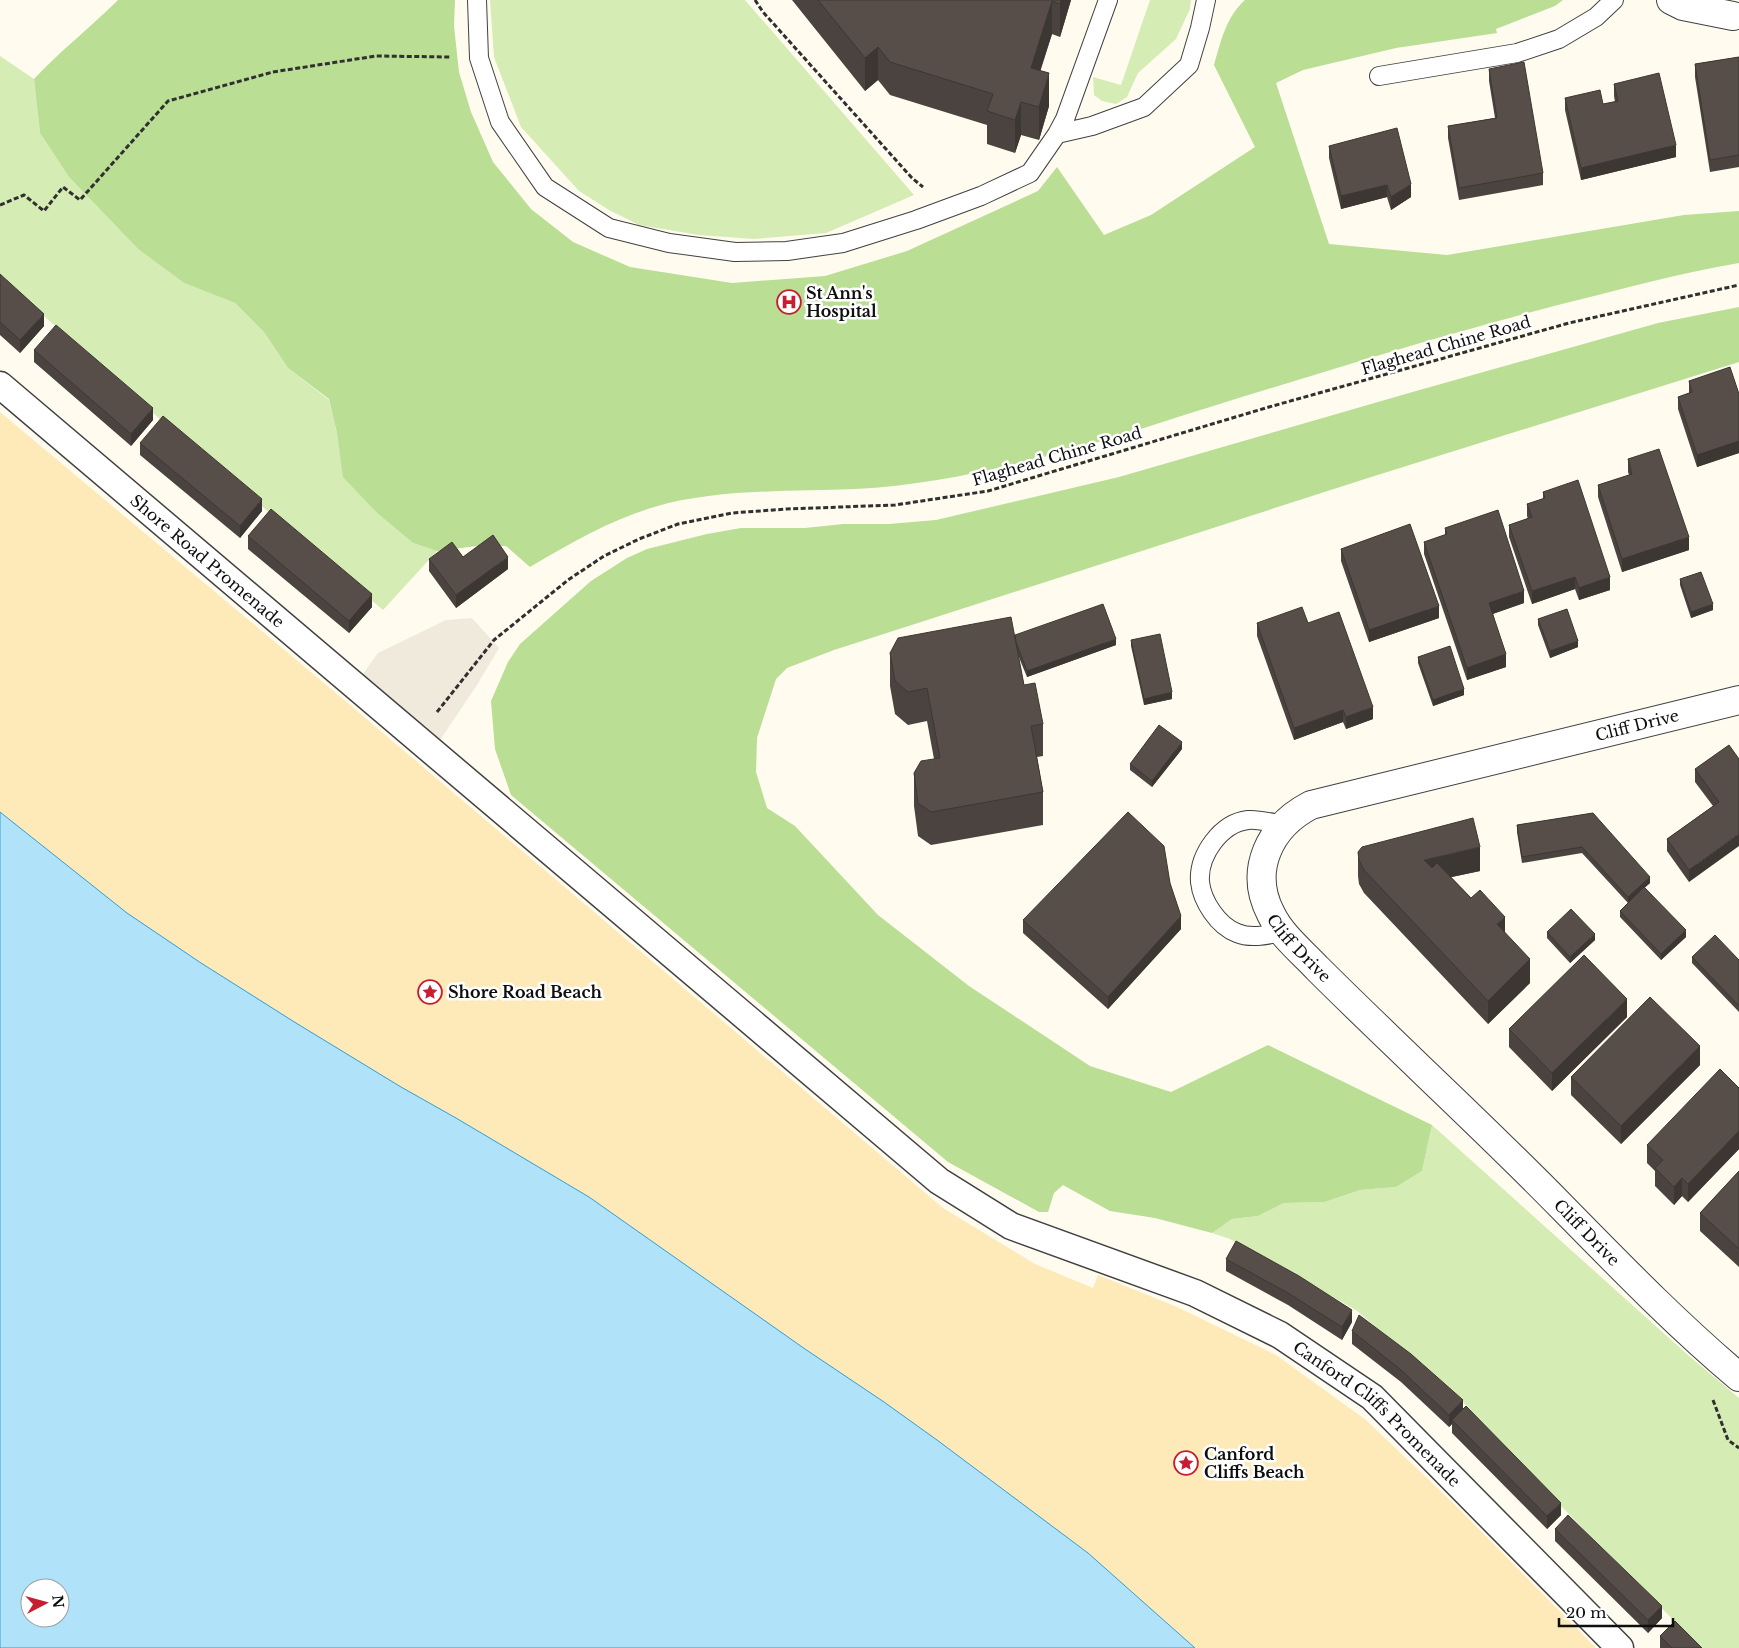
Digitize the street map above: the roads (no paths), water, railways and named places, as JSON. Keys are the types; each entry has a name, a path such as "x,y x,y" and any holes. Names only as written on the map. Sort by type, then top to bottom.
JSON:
{"street":[{"path":"1671,0 1683,6 1736,16"},
{"name":"Shore Road Promenade","path":"0,385 939,1181 1011,1226 1086,1254"},
{"name":"Cliff Drive","path":"1739,700 1311,805 1296,813 1283,824 1270,842 1264,860 1262,881 1270,914 1282,932 1343,994 1502,1147 1693,1338 1739,1377"},
{"name":"Canford Cliffs Promenade","path":"1086,1254 1195,1294 1280,1335 1372,1397 1620,1648"}],"lane":[{"path":"477,0 479,58 500,122 545,187 609,228 669,243 735,252 787,251 842,243 916,220 981,196 1030,173 1057,134 1064,120 1108,0"},
{"path":"1057,134 1092,126 1144,107 1189,65 1206,0"},
{"path":"1379,76 1517,53 1559,39 1596,16 1614,0"},
{"path":"1282,932 1258,937 1237,934 1220,923 1207,904 1200,882 1204,858 1215,839 1232,825 1249,820 1283,824"}],"water":[{"path":"0,812 127,913 201,963 401,1087 589,1197 805,1349 884,1402 1088,1553 1195,1648 0,1648"}],"place":[{"name":"St Ann's Hospital","path":"789,302"},
{"name":"Shore Road Beach","path":"430,992"},
{"name":"Canford Cliffs Beach","path":"1186,1463"}]}
